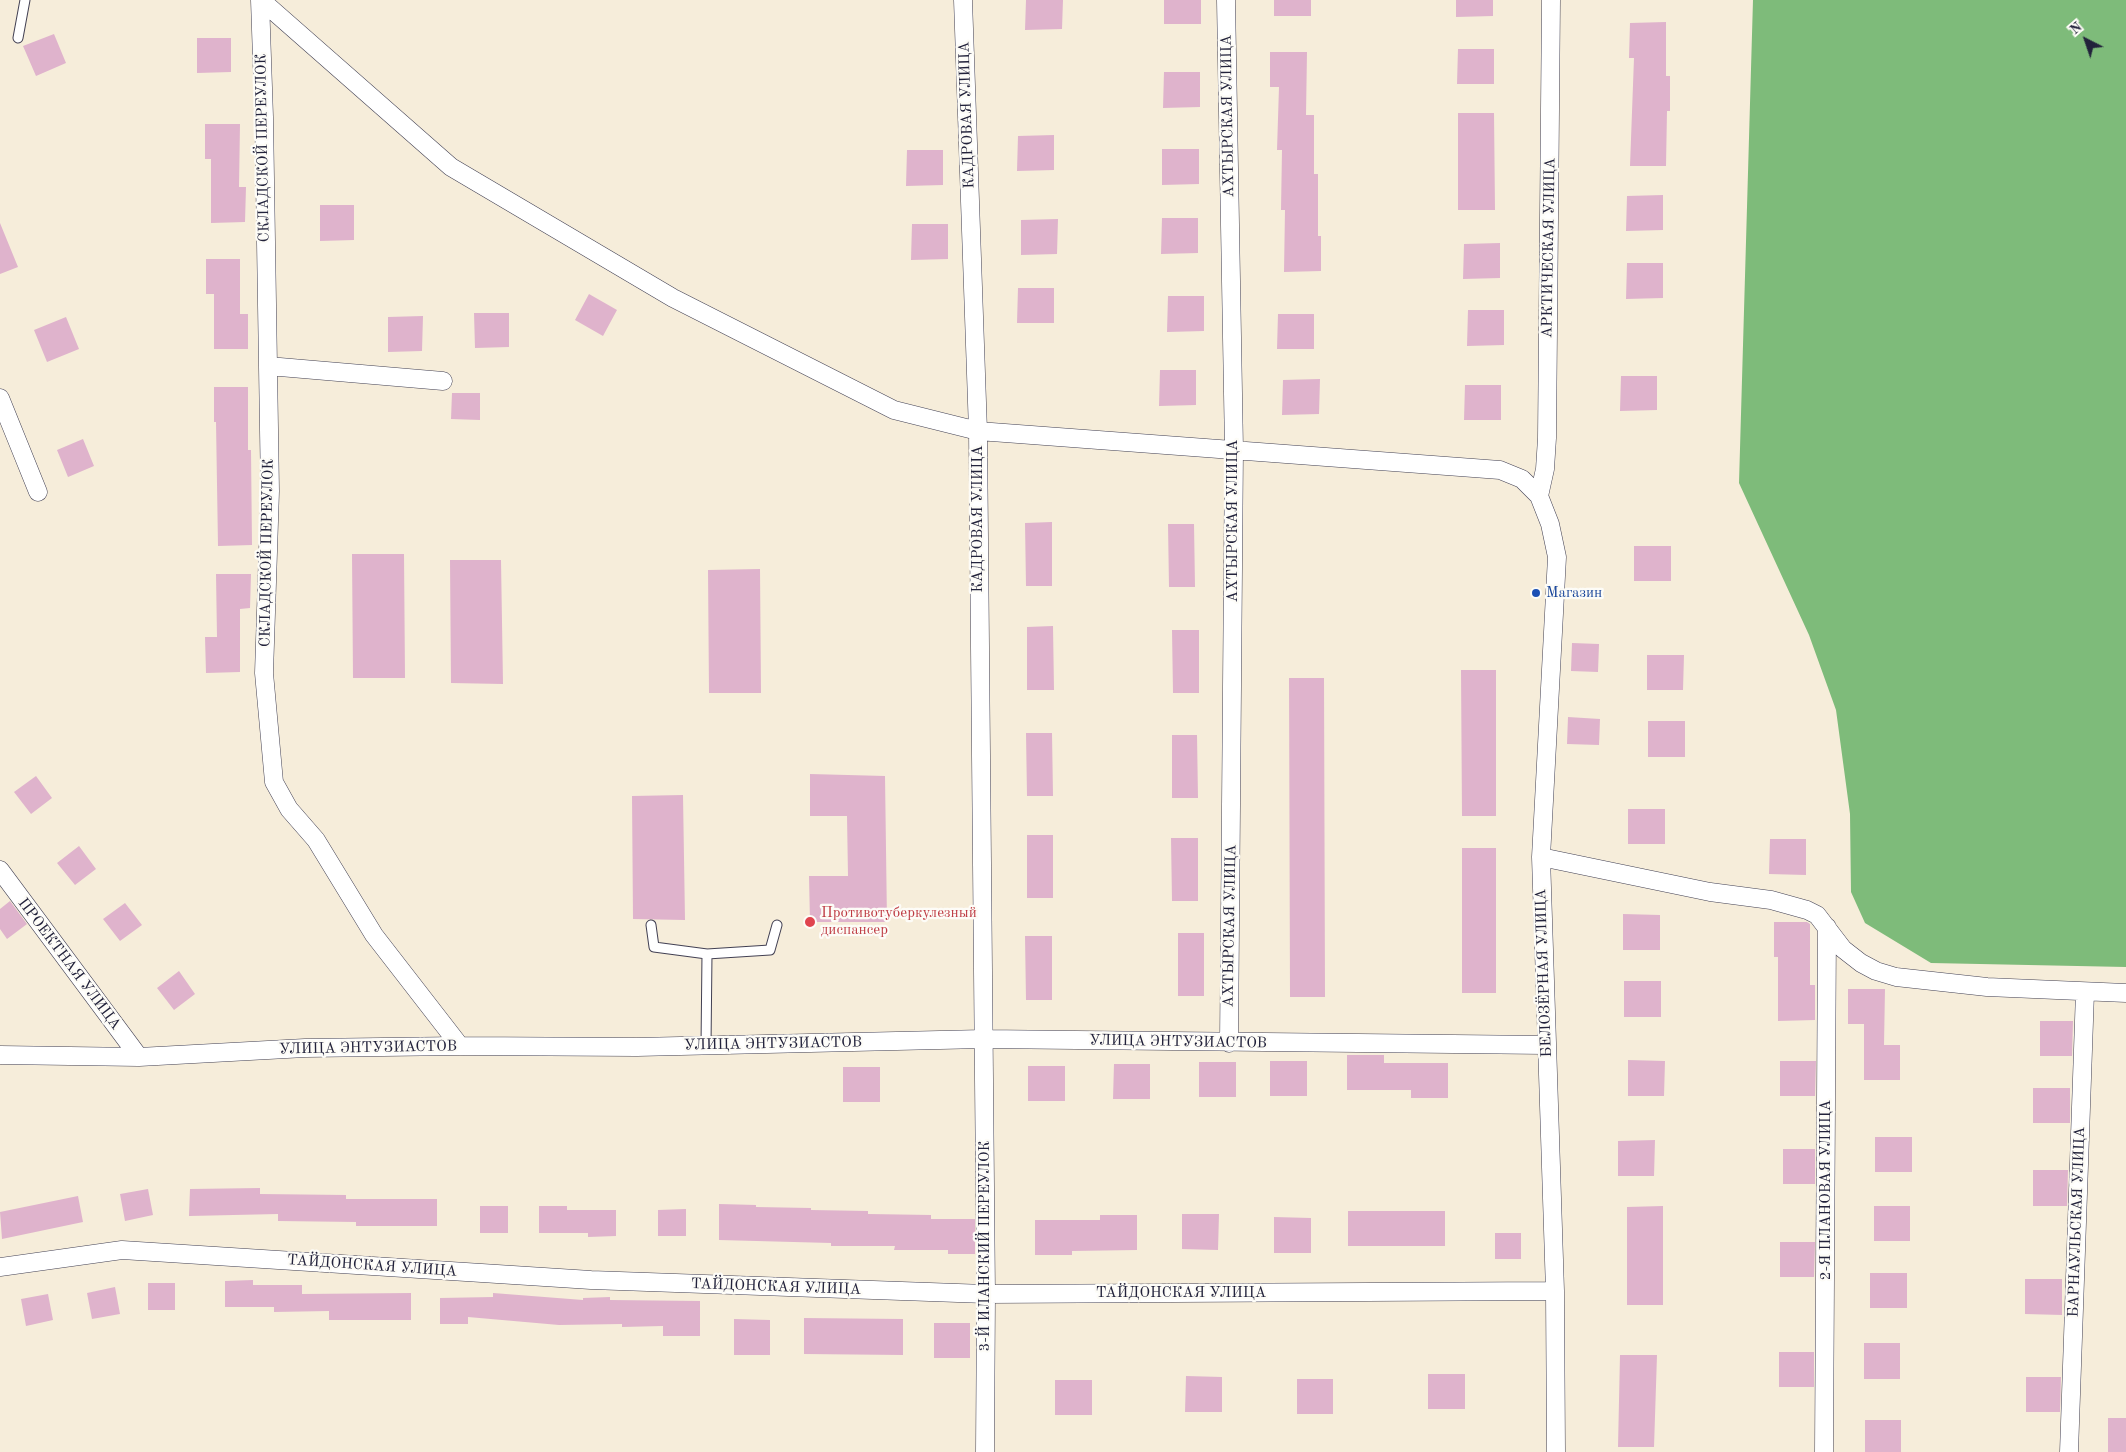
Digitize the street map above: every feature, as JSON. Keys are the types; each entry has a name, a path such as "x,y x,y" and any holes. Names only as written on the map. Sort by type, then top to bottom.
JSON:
{"street":[{"name":"СКЛАДСКОЙ ПЕРЕУЛОК","path":"260,0 264,116 270,491 264,672 274,782 289,809 316,840 374,935 460,1046"},
{"path":"260,0 451,167 673,298 894,410 978,431 1500,470 1522,479 1539,496"},
{"name":"КАДРОВАЯ УЛИЦА","path":"963,0 978,431 983,1039"},
{"name":"АХТЫРСКАЯ УЛИЦА","path":"1226,0 1234,449 1229,1043"},
{"name":"АРКТИЧЕСКАЯ УЛИЦА","path":"1539,496 1545,469 1547,438 1551,0"},
{"path":"268,366 443,381"},
{"path":"0,398 38,492"},
{"name":"БЕЛОЗЁРНАЯ УЛИЦА","path":"1539,496 1550,524 1557,557 1541,857 1555,1291 1556,1452"},
{"path":"1541,857 1710,892 1771,900 1798,907 1817,915 1844,949 1861,963 1876,971 1896,977 1987,987 2126,993"},
{"name":"ПРОЕКТНАЯ УЛИЦА","path":"0,870 139,1057"},
{"name":"2-Я ПЛАНОВАЯ УЛИЦА","path":"1824,1452 1827,1090 1825,969 1827,927"},
{"name":"БАРНАУЛЬСКАЯ УЛИЦА","path":"2069,1452 2085,992"},
{"name":"УЛИЦА ЭНТУЗИАСТОВ","path":"0,1055 139,1057 305,1048 460,1046 637,1048 983,1039 1546,1045"},
{"name":"3-Й ИЛАНСКИЙ ПЕРЕУЛОК","path":"983,1039 986,1294 985,1452"},
{"name":"ТАЙДОНСКАЯ УЛИЦА","path":"0,1268 122,1250 591,1280 986,1294 1555,1291"}],"lane":[{"path":"18,38 25,0"},
{"path":"651,925 654,947 706,954 770,950 777,925"},
{"path":"706,954 706,1046"}],"green space":[{"path":"1753,0 2126,0 2126,967 1931,963 1865,923 1851,892 1850,814 1836,710 1809,635 1739,483"}],"building":[{"path":"1026,0 1063,0 1062,29 1025,30"},
{"path":"1164,0 1201,0 1201,24 1164,24"},
{"path":"1274,0 1311,0 1311,16 1274,16"},
{"path":"1456,0 1493,0 1493,16 1456,17"},
{"path":"1666,22 1666,76 1670,76 1670,111 1667,111 1666,166 1630,166 1634,58 1629,58 1630,23"},
{"path":"54,34 66,63 36,76 23,46"},
{"path":"197,38 231,38 231,72 197,73"},
{"path":"1458,49 1494,49 1494,84 1457,84"},
{"path":"1270,52 1307,52 1306,115 1314,115 1314,174 1318,174 1318,236 1321,236 1321,271 1284,272 1285,210 1281,210 1282,150 1277,150 1279,87 1270,87"},
{"path":"1164,72 1200,72 1200,107 1163,108"},
{"path":"1458,113 1494,113 1495,210 1458,210"},
{"path":"205,124 240,124 239,187 246,187 245,222 211,223 211,159 205,159"},
{"path":"1054,135 1054,170 1017,171 1018,136"},
{"path":"1162,149 1199,149 1199,184 1162,185"},
{"path":"907,150 943,150 943,185 906,186"},
{"path":"1663,195 1663,230 1626,231 1627,196"},
{"path":"320,205 354,205 354,240 320,241"},
{"path":"1162,218 1198,218 1198,253 1161,254"},
{"path":"1058,219 1057,254 1021,255 1021,220"},
{"path":"0,223 18,267 0,274"},
{"path":"912,224 948,224 948,259 911,260"},
{"path":"1500,243 1500,278 1463,279 1464,244"},
{"path":"206,259 240,259 240,314 248,314 248,349 214,349 214,294 206,294"},
{"path":"1627,263 1663,263 1663,298 1626,299"},
{"path":"1018,288 1054,288 1054,323 1017,323"},
{"path":"589,294 617,310 603,336 575,320"},
{"path":"1168,296 1204,296 1204,331 1167,332"},
{"path":"1468,310 1504,310 1504,345 1467,346"},
{"path":"474,313 509,313 509,347 475,348"},
{"path":"1278,314 1314,314 1314,349 1277,349"},
{"path":"423,316 422,351 388,352 388,317"},
{"path":"66,317 79,349 47,362 34,330"},
{"path":"1160,370 1196,370 1196,405 1159,406"},
{"path":"1621,376 1657,376 1657,410 1620,411"},
{"path":"1320,379 1319,414 1282,415 1283,380"},
{"path":"1465,385 1501,385 1501,420 1464,420"},
{"path":"214,387 248,387 248,450 251,450 252,545 218,546"},
{"path":"452,393 480,393 480,420 451,419"},
{"path":"83,439 94,466 68,477 57,450"},
{"path":"1052,522 1052,586 1026,586 1025,523"},
{"path":"1168,524 1194,524 1195,587 1169,587"},
{"path":"1634,546 1671,546 1671,581 1634,581"},
{"path":"352,554 404,554 405,678 353,678"},
{"path":"450,560 501,560 503,684 451,683"},
{"path":"760,569 761,693 709,693 708,570"},
{"path":"216,574 251,574 250,608 240,609 240,672 206,673 205,637 217,637"},
{"path":"1053,626 1054,690 1027,690 1027,627"},
{"path":"1172,630 1199,630 1199,693 1173,693"},
{"path":"1572,643 1599,644 1598,672 1571,671"},
{"path":"1647,655 1684,655 1683,690 1647,690"},
{"path":"1461,670 1496,670 1496,816 1462,816"},
{"path":"1289,678 1324,678 1325,997 1290,997"},
{"path":"1568,717 1600,719 1599,745 1567,744"},
{"path":"1648,721 1685,721 1685,757 1648,757"},
{"path":"1026,733 1052,733 1053,796 1027,796"},
{"path":"1172,735 1197,735 1198,798 1172,798"},
{"path":"810,774 885,776 887,922 810,922 809,876 848,876 847,816 810,816"},
{"path":"36,776 52,798 31,814 14,792"},
{"path":"683,795 685,920 633,919 632,796"},
{"path":"1628,809 1665,809 1665,844 1628,844"},
{"path":"1027,835 1053,835 1053,898 1027,898"},
{"path":"1171,838 1198,838 1198,901 1172,901"},
{"path":"1770,839 1806,839 1806,875 1769,874"},
{"path":"79,846 96,869 75,885 57,863"},
{"path":"1462,848 1496,848 1496,993 1462,993"},
{"path":"10,901 27,924 7,939 0,929 0,909"},
{"path":"125,903 142,925 120,941 103,919"},
{"path":"1623,914 1660,915 1660,950 1623,950"},
{"path":"1774,922 1807,922 1810,924 1810,985 1815,985 1815,1020 1778,1021 1778,957 1774,957"},
{"path":"1178,933 1204,933 1204,996 1178,996"},
{"path":"1025,936 1052,936 1052,1000 1026,1000"},
{"path":"179,971 195,994 174,1010 157,988"},
{"path":"1624,981 1661,981 1661,1017 1624,1017"},
{"path":"1848,989 1885,989 1884,1045 1900,1045 1900,1080 1864,1080 1864,1024 1848,1024"},
{"path":"2040,1021 2073,1021 2072,1056 2040,1056"},
{"path":"1347,1055 1384,1055 1384,1063 1448,1063 1448,1098 1411,1098 1411,1090 1347,1090"},
{"path":"1628,1060 1665,1061 1664,1096 1628,1096"},
{"path":"1270,1061 1307,1061 1307,1096 1270,1096"},
{"path":"1780,1061 1816,1061 1815,1096 1780,1096"},
{"path":"1199,1062 1236,1062 1236,1097 1199,1097"},
{"path":"1114,1064 1150,1064 1150,1099 1113,1099"},
{"path":"1028,1066 1065,1066 1065,1101 1028,1101"},
{"path":"843,1067 880,1067 880,1102 843,1102"},
{"path":"2033,1088 2070,1088 2070,1123 2033,1123"},
{"path":"1875,1137 1912,1137 1912,1172 1875,1172"},
{"path":"1655,1140 1654,1176 1618,1176 1618,1141"},
{"path":"1783,1149 1815,1149 1815,1184 1783,1184"},
{"path":"2033,1170 2068,1170 2067,1206 2033,1206"},
{"path":"260,1188 260,1194 346,1195 346,1199 437,1199 437,1226 356,1226 356,1222 278,1221 278,1214 189,1216 190,1189"},
{"path":"148,1189 153,1215 125,1221 120,1194"},
{"path":"78,1196 83,1222 2,1239 0,1212"},
{"path":"719,1204 811,1208 811,1210 868,1211 868,1214 931,1215 931,1219 975,1219 975,1254 948,1254 948,1250 894,1250 895,1246 831,1246 831,1243 719,1240"},
{"path":"480,1206 508,1206 508,1233 480,1233"},
{"path":"539,1206 567,1206 567,1210 616,1210 616,1236 588,1237 588,1233 539,1233"},
{"path":"1663,1206 1663,1305 1627,1305 1627,1207"},
{"path":"1874,1206 1910,1206 1910,1241 1874,1241"},
{"path":"686,1209 686,1236 658,1236 658,1210"},
{"path":"1348,1211 1445,1211 1445,1246 1348,1246"},
{"path":"1182,1214 1219,1214 1218,1250 1182,1249"},
{"path":"1100,1215 1137,1215 1137,1250 1072,1251 1072,1255 1035,1255 1035,1220 1100,1220"},
{"path":"1274,1217 1311,1218 1311,1253 1274,1253"},
{"path":"1495,1233 1521,1233 1521,1259 1495,1259"},
{"path":"1780,1242 1815,1242 1814,1277 1780,1277"},
{"path":"1870,1273 1907,1273 1907,1308 1870,1308"},
{"path":"2025,1279 2062,1279 2062,1315 2025,1314"},
{"path":"253,1280 253,1285 302,1285 302,1294 411,1293 411,1320 329,1320 329,1311 274,1312 274,1307 225,1307 225,1281"},
{"path":"148,1283 175,1283 175,1310 148,1310"},
{"path":"115,1287 120,1314 92,1319 87,1293"},
{"path":"493,1293 583,1300 583,1298 610,1297 610,1300 700,1301 700,1336 663,1336 663,1326 622,1327 622,1324 559,1325 468,1317 468,1324 440,1324 440,1298 493,1297"},
{"path":"48,1294 53,1320 26,1326 21,1299"},
{"path":"804,1318 903,1319 903,1355 804,1354"},
{"path":"734,1319 770,1320 770,1355 734,1355"},
{"path":"934,1323 970,1323 970,1358 934,1358"},
{"path":"1864,1343 1900,1343 1900,1379 1864,1379"},
{"path":"1779,1352 1814,1352 1814,1387 1779,1387"},
{"path":"1620,1355 1657,1355 1654,1447 1618,1447"},
{"path":"1428,1374 1465,1374 1465,1409 1428,1409"},
{"path":"1186,1376 1222,1377 1222,1412 1185,1412"},
{"path":"2026,1377 2061,1377 2060,1412 2026,1412"},
{"path":"1297,1379 1333,1379 1333,1414 1297,1414"},
{"path":"1055,1380 1092,1380 1092,1415 1055,1415"},
{"path":"2108,1418 2126,1418 2126,1452 2108,1452"},
{"path":"1865,1420 1901,1420 1901,1452 1865,1452"}],"place":[{"name":"Магазин","path":"1536,593"},
{"name":"Противотуберкулезный диспансер","path":"810,922"}]}
